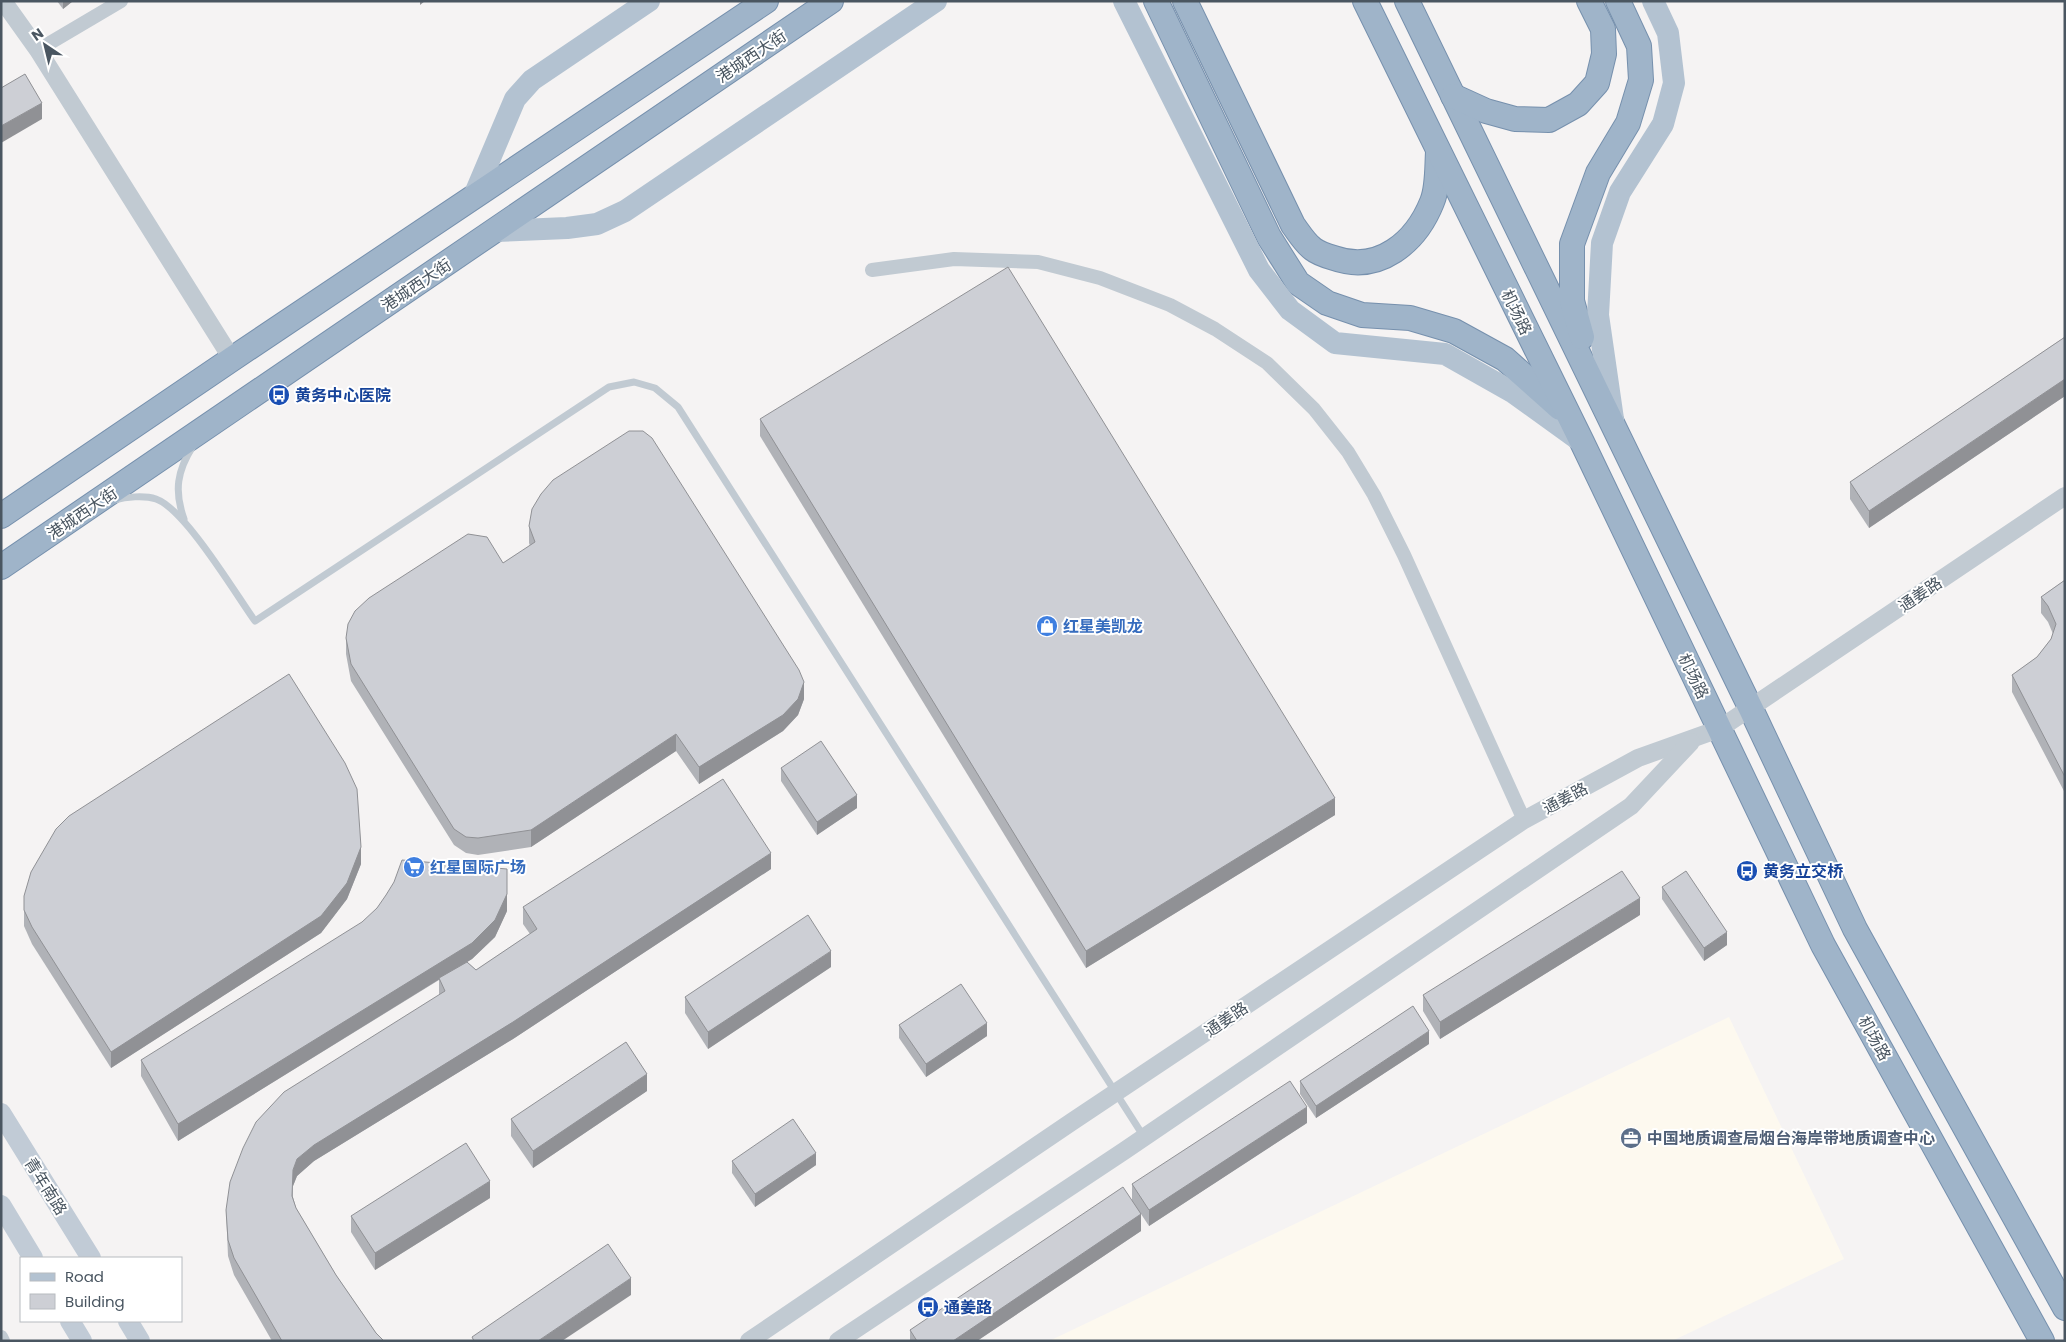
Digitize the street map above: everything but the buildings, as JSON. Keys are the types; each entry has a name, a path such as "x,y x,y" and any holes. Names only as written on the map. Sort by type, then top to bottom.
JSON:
{"highway":[{"path":"1,516 766,1"},
{"name":"港城西大街","path":"1,567 831,1"},
{"path":"1156,1 1269,237 1298,283 1327,303 1362,315 1410,318 1454,331 1505,359 1569,416"},
{"path":"1185,1 1293,225 1313,250 1344,262 1364,262 1383,258 1402,247 1420,225 1433,200 1438,152"},
{"name":"机场路","path":"1364,1 1582,442 1719,730 1824,944 2042,1341"},
{"path":"1407,1 1751,709 1855,929 2065,1308"},
{"path":"1453,96 1486,111 1515,119 1549,120 1578,104 1597,83 1604,54 1603,29 1589,1"},
{"path":"1600,399 1572,302 1572,244 1598,173 1628,123 1641,80 1639,46 1618,1"}],"main road":[{"path":"474,196 515,99 526,86 532,80 649,1"},
{"path":"495,231 567,228 597,224 626,211 936,1"},
{"path":"1124,1 1259,270 1290,310 1335,343 1445,354 1514,393 1582,442"},
{"path":"1614,427 1598,315 1602,243 1620,192 1663,124 1674,83 1668,33 1653,1"},
{"name":"青年南路","path":"1,1113 90,1257"},
{"path":"1,1205 32,1257"},
{"path":"71,1322 82,1341"},
{"path":"129,1322 140,1341"}],"street":[{"path":"3,1 38,50 232,359"},
{"path":"38,50 120,1"},
{"path":"872,270 954,259 1038,262 1100,278 1170,305 1215,329 1267,363 1314,408 1348,452 1374,495 1408,564 1524,820"},
{"name":"通姜路","path":"749,1341 1115,1093 1524,820 1638,758 1719,730 2065,496"},
{"name":"通姜路","path":"838,1341 1144,1137 1632,806 1693,740"},
{"path":"1,1337 3,1341"}],"lane":[{"path":"87,509 116,500 141,497 155,498 170,506 185,521 255,621 609,387 634,382 655,388 678,407 1144,1137"},
{"path":"185,521 178,503 177,485 185,459 196,442 212,424"}],"shaded area":[{"name":"中国地质调查局烟台海岸带地质调查中心","path":"1729,1017 1844,1259 1672,1341 1049,1341"}],"place":[{"name":"黄务中心医院","path":"279,395"},
{"name":"红星美凯龙","path":"1047,626"},
{"name":"红星国际广场","path":"414,867"},
{"name":"黄务立交桥","path":"1747,871"},
{"name":"中国地质调查局烟台海岸带地质调查中心","path":"1631,1138"},
{"name":"通姜路","path":"928,1307"}]}
